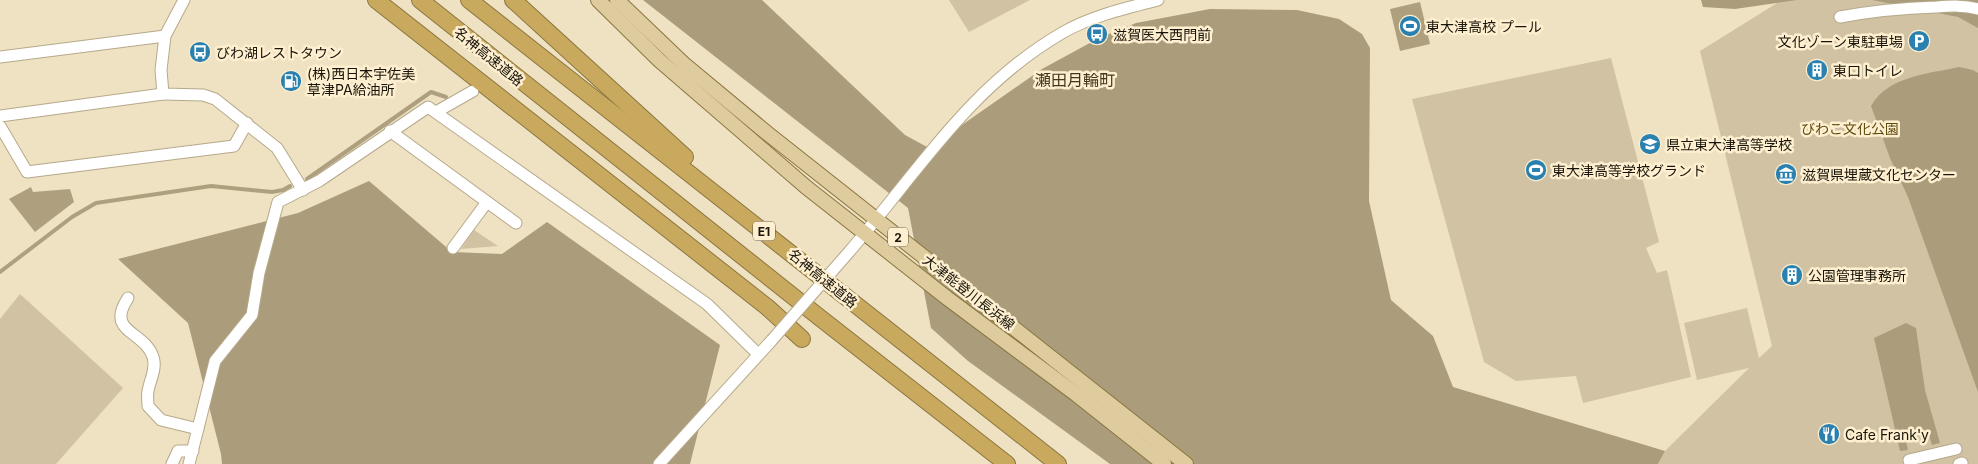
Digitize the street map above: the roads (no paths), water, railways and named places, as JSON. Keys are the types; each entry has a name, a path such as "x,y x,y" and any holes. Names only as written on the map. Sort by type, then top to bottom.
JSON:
{"highway":[{"path":"376,0 767,307 802,339"},
{"name":"名神高速道路","path":"420,0 819,318 1007,464"},
{"name":"名神高速道路","path":"469,0 1058,464"},
{"path":"513,0 762,230"}],"main road":[{"name":"大津能登川長浜線","path":"598,0 660,61 806,187 947,298 1164,464"},
{"name":"大津能登川長浜線","path":"618,0 684,65 876,220 1186,464"}],"street":[{"path":"163,94 161,70 165,36 184,0"},
{"path":"661,464 866,233 939,140 1000,78 1063,33 1095,18 1158,0"},
{"path":"1840,17 1874,11 1913,8 1966,6 1978,9"},
{"path":"0,57 165,36"},
{"path":"436,112 473,90"},
{"path":"0,116 163,94 203,95 215,99 277,148 303,190"},
{"path":"189,464 215,361 252,315 259,273 278,202 303,190 428,107 708,304 758,354"},
{"path":"0,126 27,172 234,146 247,123"},
{"path":"390,132 516,223"},
{"path":"453,248 487,202"},
{"path":"128,298 121,309 120,321 128,331 147,346 154,358 154,369 148,392 148,406 161,420 198,429"},
{"path":"1910,464 1910,460 1956,449"},
{"path":"172,464 178,451 192,451"}],"waterway":[{"path":"307,179 431,92 446,97"},
{"path":"0,272 72,217 96,203 211,186 272,192 283,190 290,186"}],"place":[{"name":"東大津高校 プール","path":"1410,26"},
{"name":"滋賀医大西門前","path":"1097,34"},
{"name":"文化ゾーン東駐車場","path":"1919,41"},
{"name":"びわ湖レストタウン","path":"200,52"},
{"name":"東口トイレ","path":"1817,70"},
{"name":"(株)西日本宇佐美 草津PA給油所","path":"291,81"},
{"name":"県立東大津高等学校","path":"1650,144"},
{"name":"東大津高等学校グランド","path":"1536,170"},
{"name":"滋賀県埋蔵文化センター","path":"1786,174"},
{"name":"公園管理事務所","path":"1792,275"},
{"name":"Cafe Frank'y","path":"1829,434"}],"district":[{"name":"瀬田月輪町","path":"1075,80"}],"park label":[{"name":"びわこ文化公園","path":"1850,128"}]}
